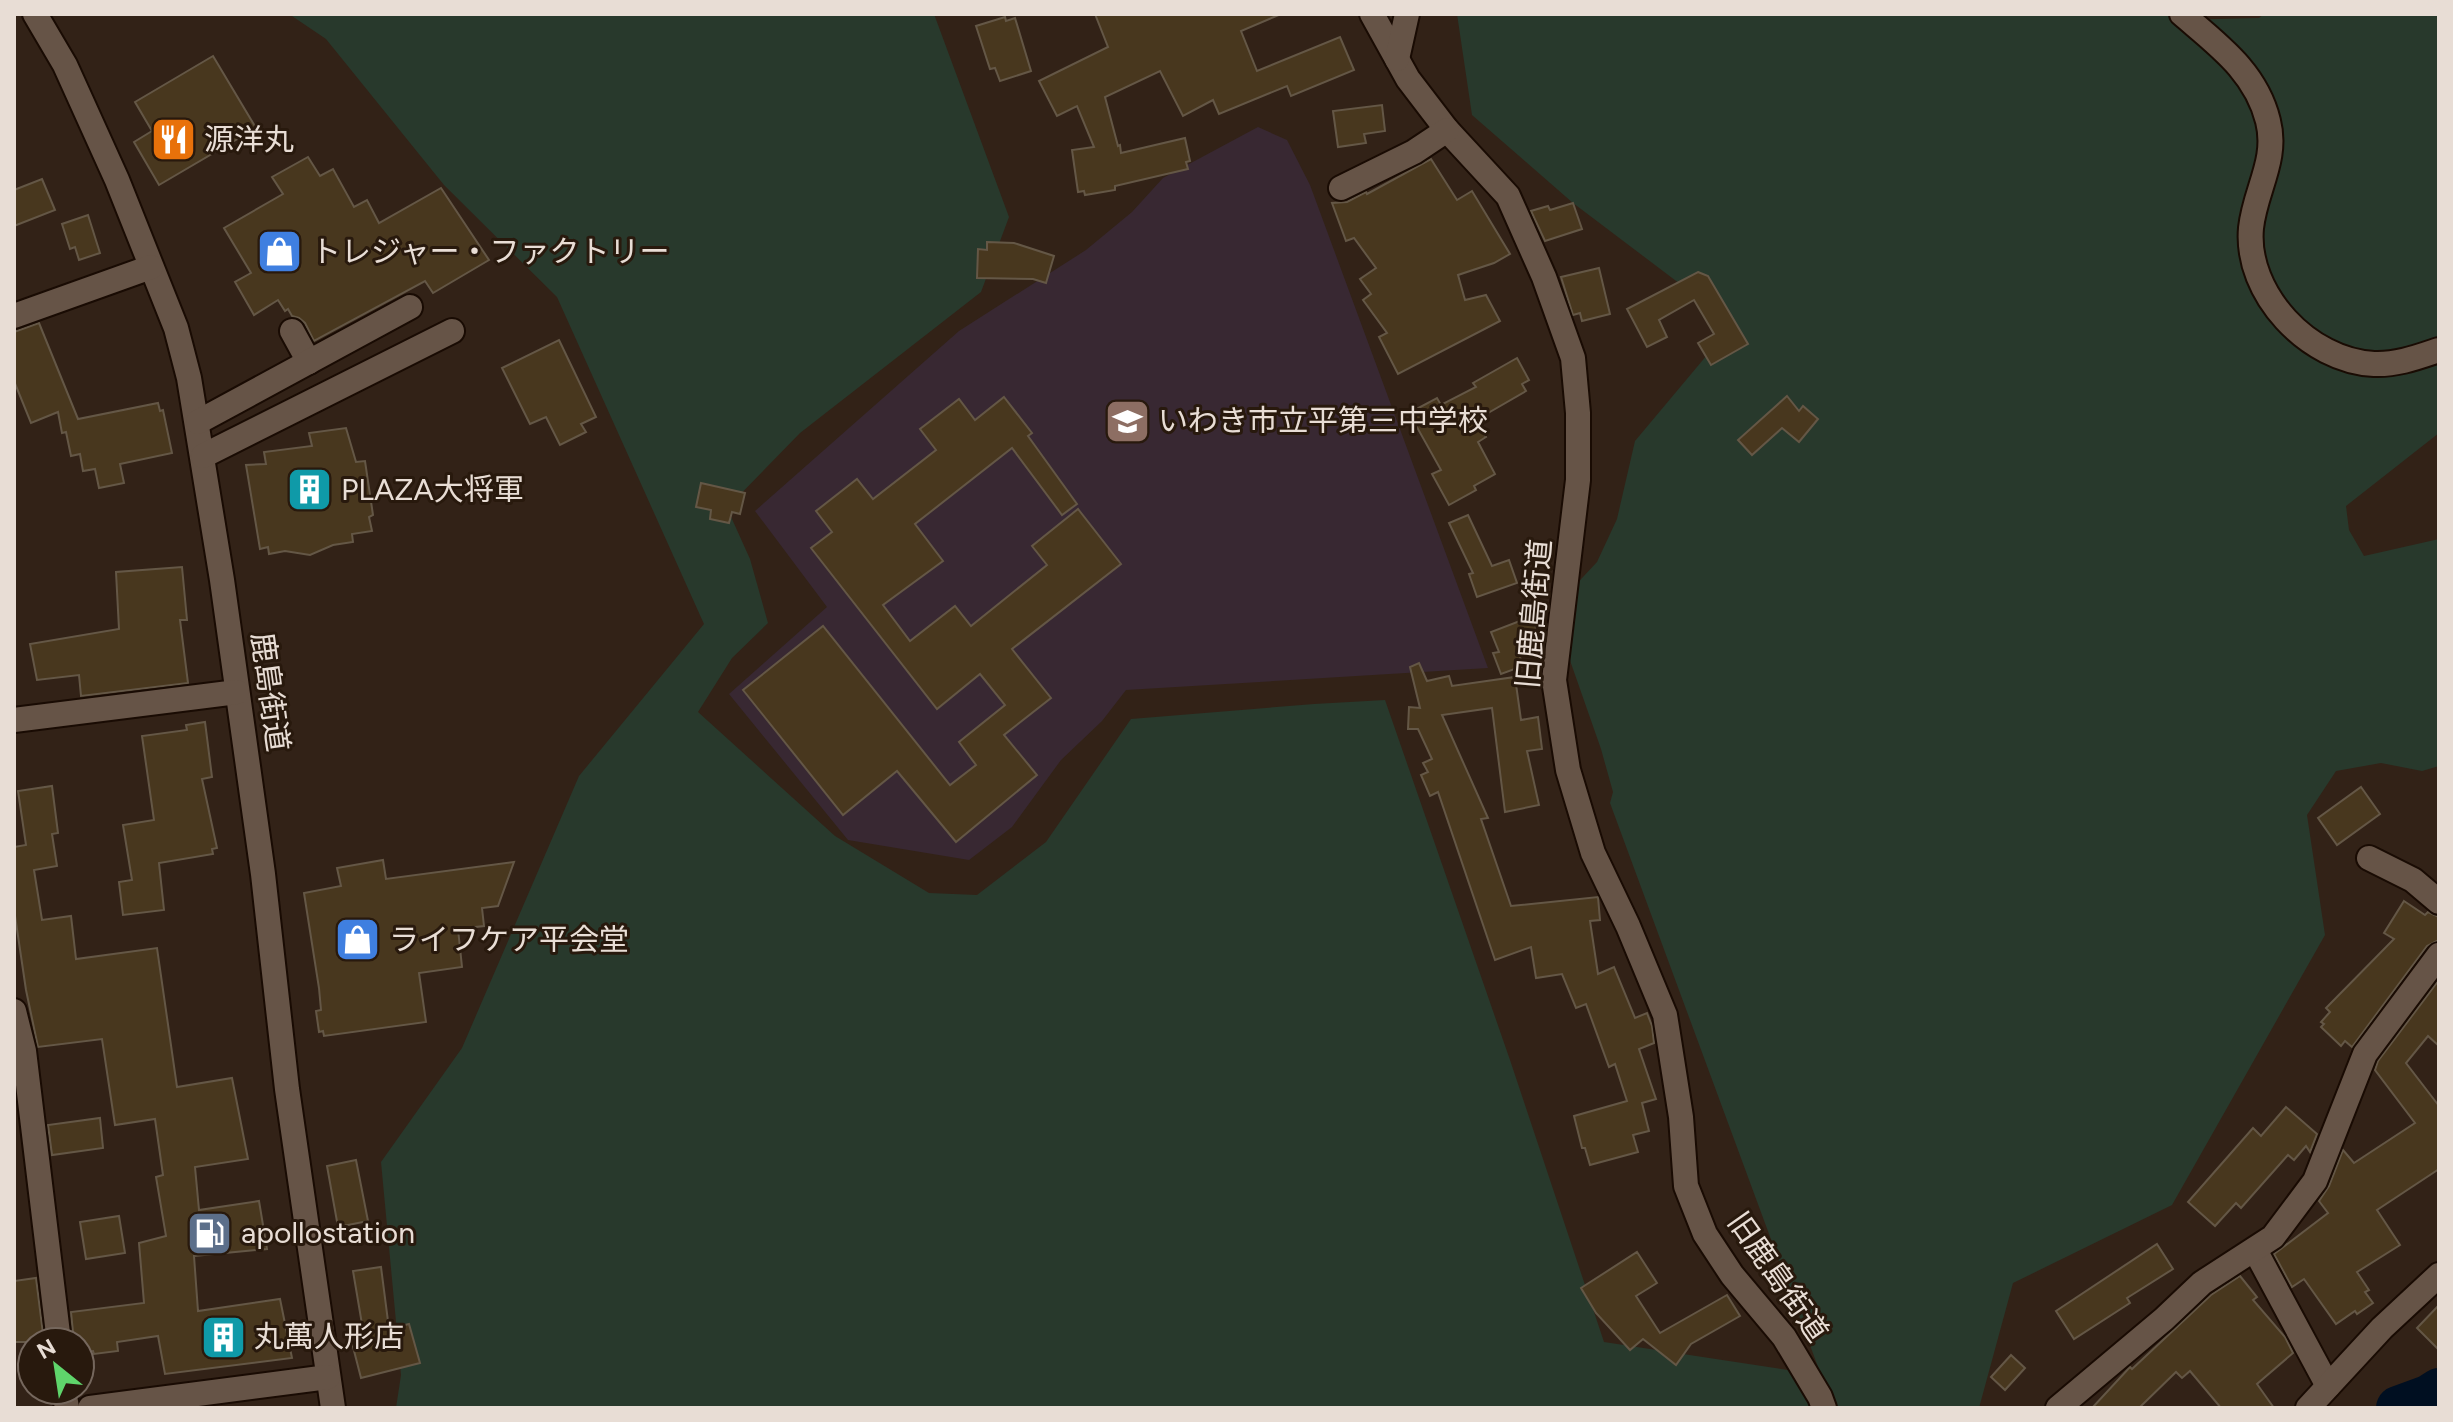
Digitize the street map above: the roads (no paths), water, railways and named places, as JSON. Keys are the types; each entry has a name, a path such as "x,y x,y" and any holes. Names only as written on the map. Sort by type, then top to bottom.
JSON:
{"street":[{"name":"鹿島街道","path":"35,14 65,65 117,180 176,328 198,422 263,874 287,1089 333,1408"},
{"name":"旧鹿島街道","path":"1372,14 1408,79 1447,130 1508,196 1544,277 1573,358 1578,413 1578,480 1554,680 1568,770 1593,853 1665,1015 1681,1117 1686,1186 1705,1234 1732,1275 1784,1337 1824,1408"},
{"path":"1397,59 1407,14"},
{"path":"2182,14 2240,64 2265,110 2272,142 2269,168 2256,202 2251,230 2258,275 2269,298 2305,338 2330,353 2372,364 2401,362 2439,350"},
{"path":"1341,188 1414,152 1447,130"},
{"path":"14,316 151,267"},
{"path":"198,422 410,307"},
{"path":"290,323 309,362"},
{"path":"203,456 452,331"},
{"path":"14,720 237,692"},
{"path":"2369,858 2413,880 2439,902"},
{"path":"2058,1408 2202,1283 2273,1237 2315,1181 2365,1054 2439,955"},
{"path":"14,1011 24,1051 57,1326"},
{"path":"2255,1250 2328,1386"},
{"path":"2308,1408 2382,1328 2439,1275"},
{"path":"90,1408 328,1377"}],"waterway":[{"path":"2398,1408 2439,1390"}],"place":[{"name":"源洋丸","path":"173,140"},
{"name":"トレジャー・ファクトリー","path":"280,252"},
{"name":"いわき市立平第三中学校","path":"1127,421"},
{"name":"PLAZA大将軍","path":"310,490"},
{"name":"ライフケア平会堂","path":"358,940"},
{"name":"apollostation","path":"210,1233"},
{"name":"丸萬人形店","path":"223,1337"}]}
